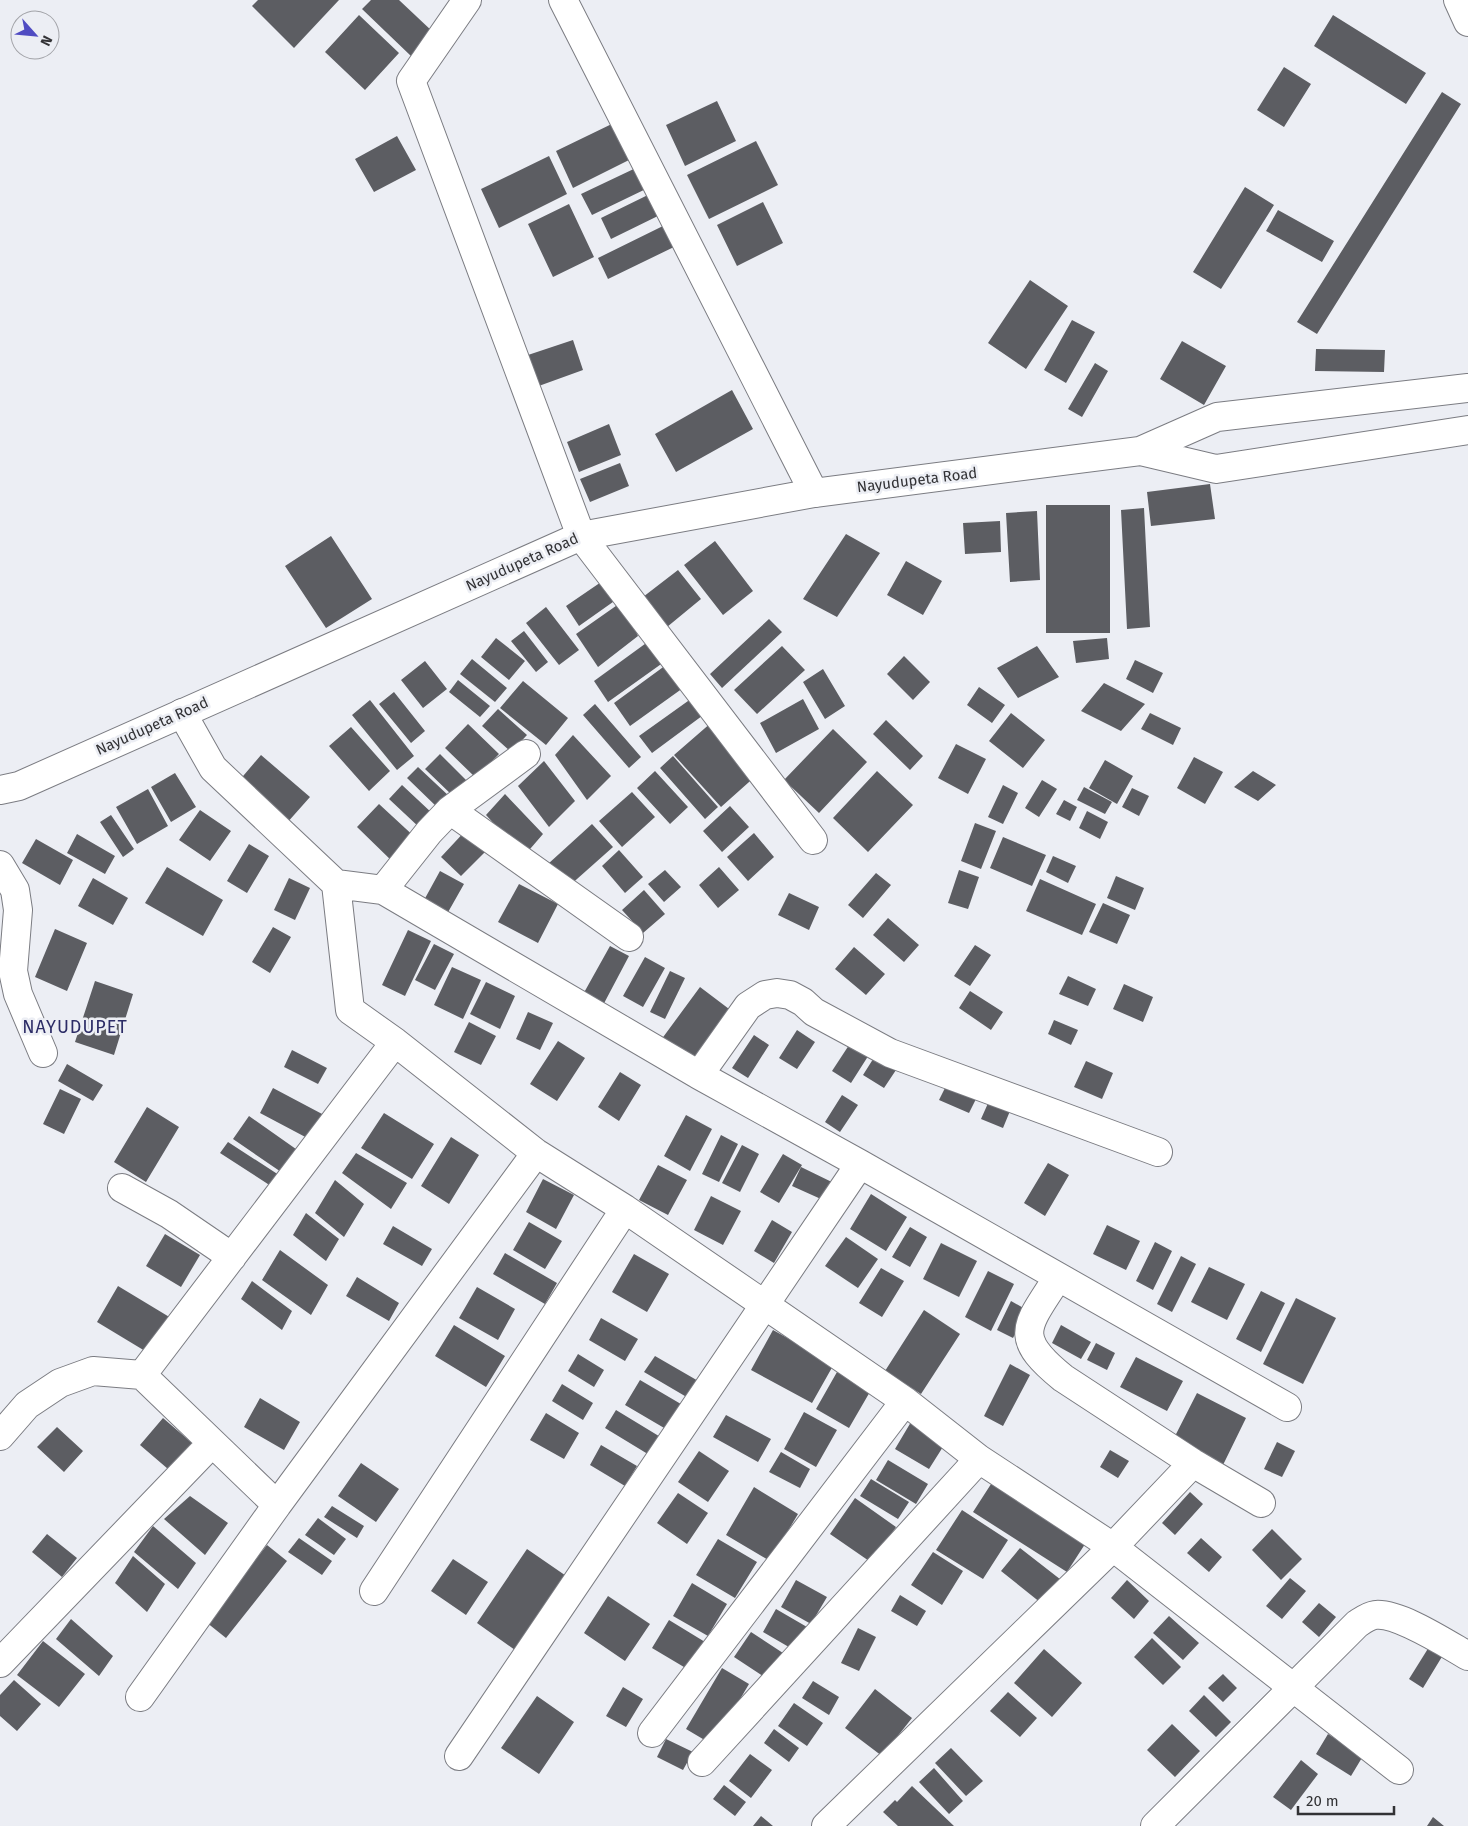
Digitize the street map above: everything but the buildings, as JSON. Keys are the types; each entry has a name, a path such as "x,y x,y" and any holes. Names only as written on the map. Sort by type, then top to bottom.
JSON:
{"main road":[{"path":"563,0 814,493"},
{"path":"1458,0 1468,22"},
{"path":"458,3 411,81 581,536 813,840"},
{"path":"1140,451 1217,417 1468,388"},
{"path":"1140,451 1216,469 1468,430"},
{"name":"Nayudupeta Road","path":"0,790 18,786 581,536 814,493 1140,451"},
{"path":"182,713 214,768 336,884 382,890 699,1075 860,1164 1287,1407"},
{"path":"382,890 450,810 526,754"},
{"path":"450,810 629,938"},
{"path":"0,865 16,890 18,910 13,970 18,994 43,1053"},
{"path":"336,884 350,1010 395,1042 536,1153 625,1209 905,1401 979,1459 1113,1547 1399,1770"},
{"path":"699,1075 748,1006 765,995 777,993 790,995 803,1002 814,1012 890,1053 1158,1152"},
{"path":"142,1375 395,1042"},
{"path":"140,1697 277,1506 536,1153"},
{"path":"459,1756 860,1164"},
{"path":"122,1188 169,1214 232,1257"},
{"path":"374,1591 625,1209"},
{"path":"1058,1277 1030,1322 1029,1337 1034,1350 1046,1364 1063,1378 1193,1463 1261,1503"},
{"path":"0,1436 27,1405 60,1383 93,1372 142,1375 277,1506"},
{"path":"652,1733 905,1401"},
{"path":"0,1663 212,1444"},
{"path":"702,1762 979,1459"},
{"path":"826,1826 1113,1547 1193,1463"},
{"path":"1155,1826 1357,1624 1374,1615 1386,1616 1413,1626 1468,1656"}],"district":[{"name":"NAYUDUPET","path":"75,1027"}]}
